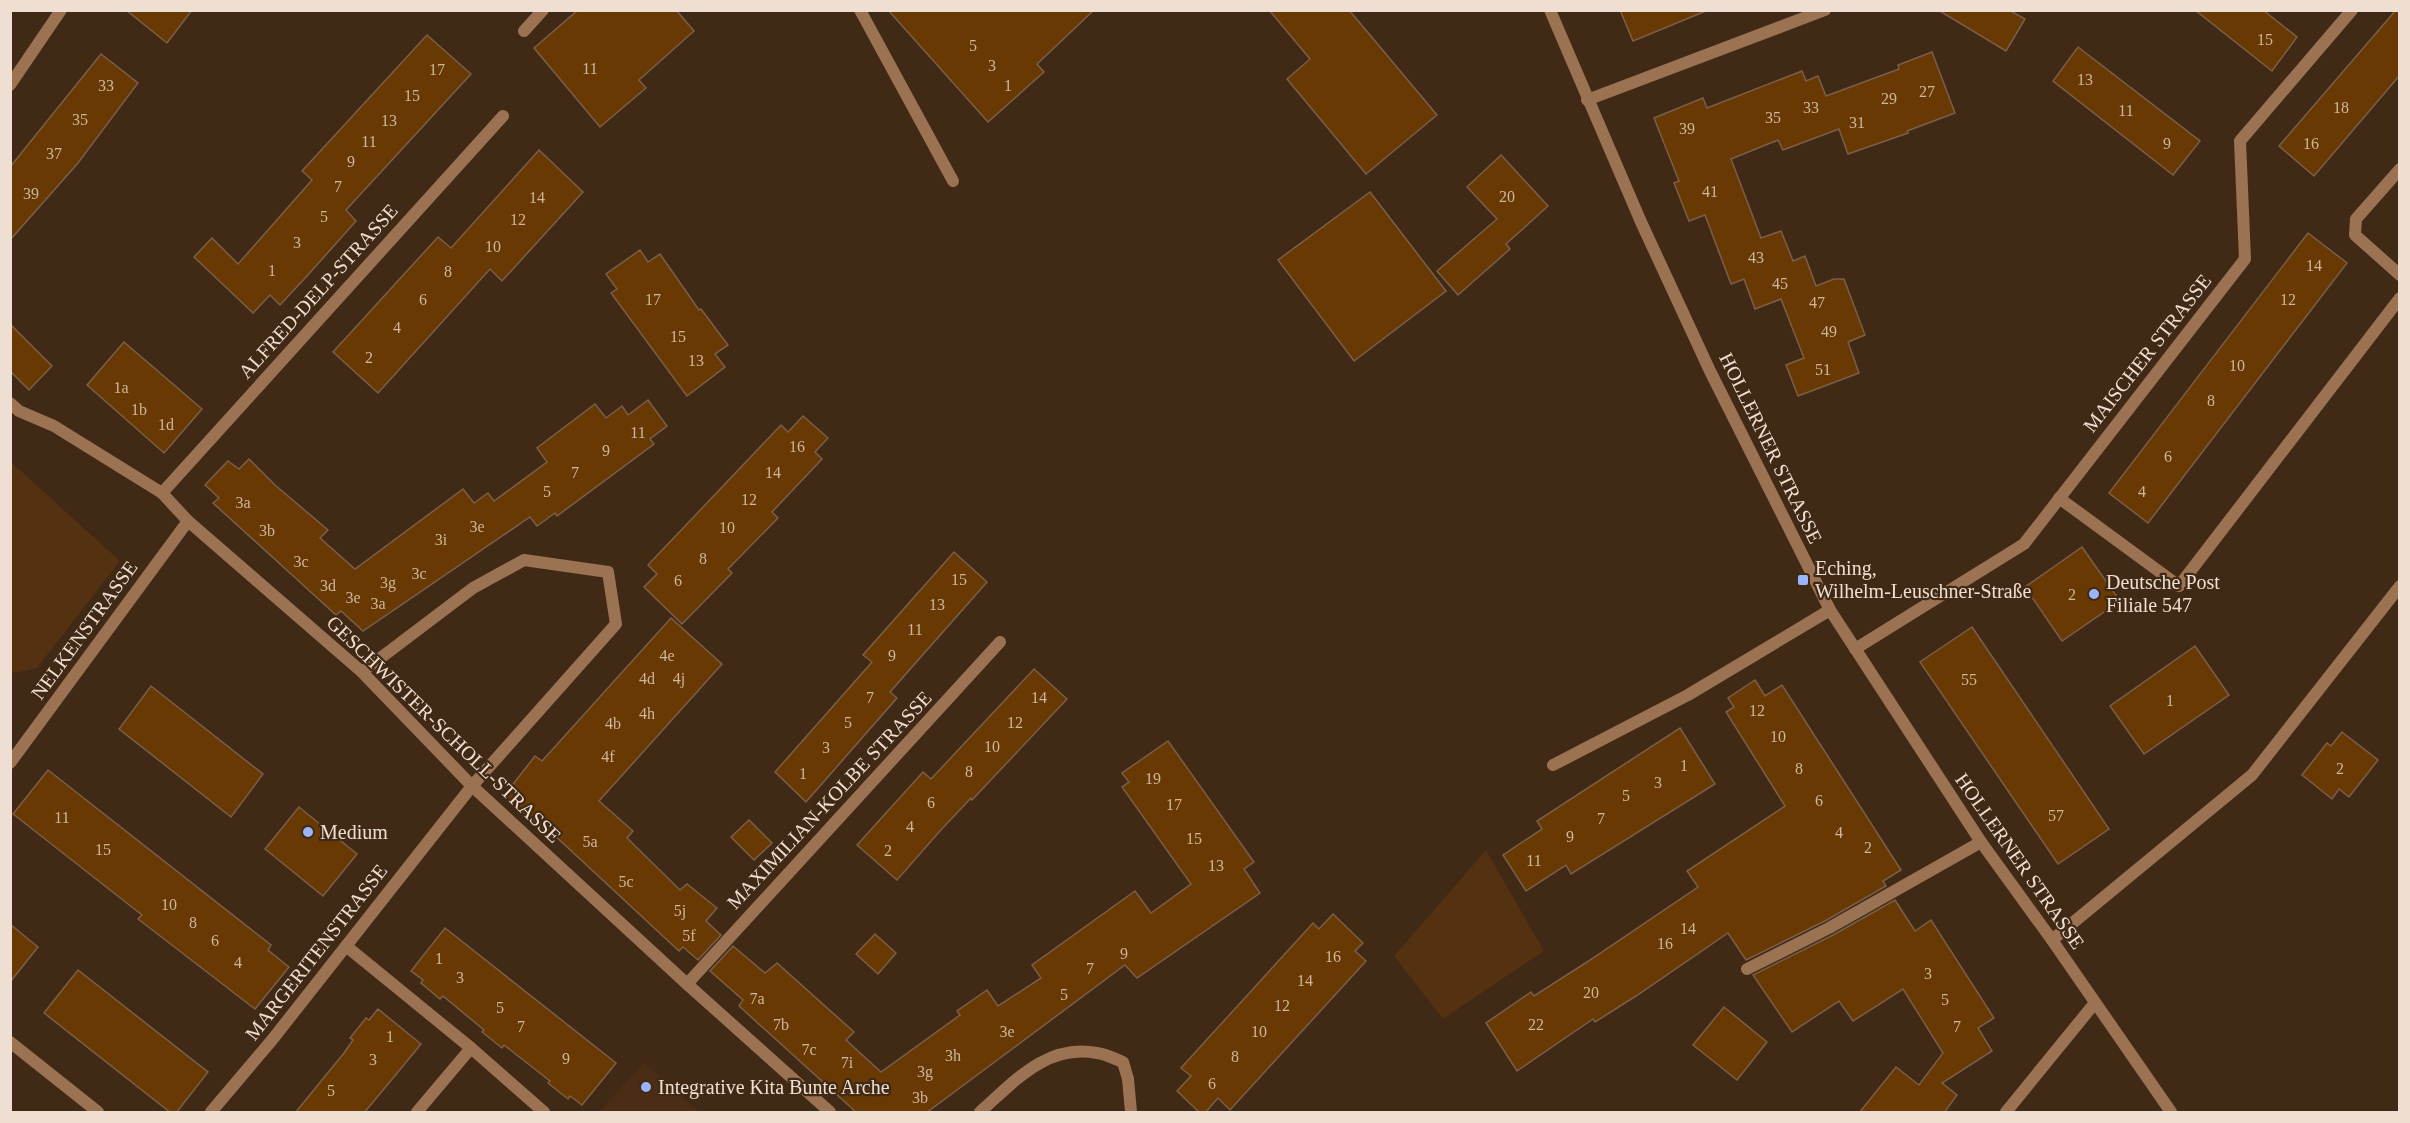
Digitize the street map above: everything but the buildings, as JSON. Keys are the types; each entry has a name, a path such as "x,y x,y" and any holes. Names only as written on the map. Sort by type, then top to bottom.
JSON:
{"street":[{"path":"10,85 61,10"},
{"path":"524,30 543,10"},
{"path":"860,10 953,181"},
{"name":"HOLLERNER STRASSE","path":"1550,10 1587,100 1710,371 1830,610 1981,842 2052,940 2171,1113"},
{"path":"1587,100 1825,10"},
{"name":"MAISCHER STRASSE","path":"1855,649 2024,544 2245,259 2240,141 2352,10"},
{"name":"ALFRED-DELP-STRASSE","path":"162,493 503,116"},
{"path":"2400,169 2356,219 2355,235 2400,275"},
{"path":"2059,498 2179,586 2400,298"},
{"name":"GESCHWISTER-SCHOLL-STRASSE","path":"10,403 19,411 54,426 162,493 188,521 362,672 472,786 830,1113"},
{"name":"NELKENSTRASSE","path":"10,763 188,521"},
{"name":"MARGERITENSTRASSE","path":"211,1113 472,786 616,624 608,572 524,560 473,588 362,672"},
{"path":"2052,940 2252,775 2400,586"},
{"path":"1553,765 1688,695 1830,610"},
{"name":"MAXIMILIAN-KOLBE STRASSE","path":"687,984 1000,642"},
{"path":"1747,969 1829,928 1981,842"},
{"path":"346,946 471,1048 544,1113"},
{"path":"2006,1113 2094,1004"},
{"path":"10,1042 99,1113"},
{"path":"417,1113 471,1048"},
{"path":"980,1113 1031,1066 1071,1051 1097,1053 1123,1062 1128,1079 1131,1113"}],"shaded area":[{"path":"11,462 120,561 37,668 15,673 10,669"},
{"path":"1486,850 1544,951 1443,1019 1394,956"},
{"name":"Integrative Kita Bunte Arche","path":"644,1062 699,1112 599,1112"}],"place":[{"name":"Eching, Wilhelm-Leuschner-Straße","path":"1803,580"},
{"name":"Deutsche Post Filiale 547","path":"2094,594"},
{"name":"Medium","path":"308,832"},
{"name":"Integrative Kita Bunte Arche","path":"646,1087"}]}
